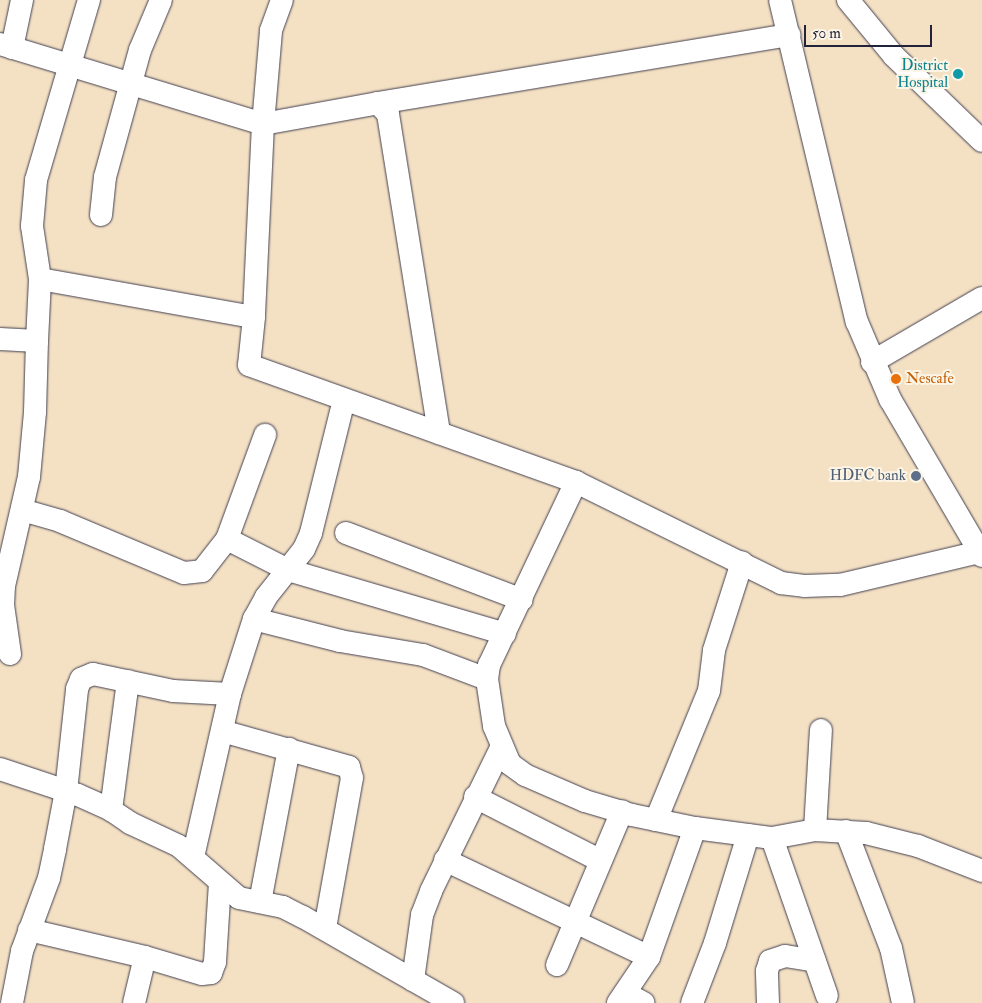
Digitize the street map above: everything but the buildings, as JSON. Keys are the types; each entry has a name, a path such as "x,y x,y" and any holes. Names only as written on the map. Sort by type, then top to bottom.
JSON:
{"street":[{"path":"22,0 6,46 263,124 378,103 789,35"},
{"path":"10,654 3,605 4,586 22,510 35,412 40,279 32,226 32,205 41,160 68,64 89,0"},
{"path":"101,216 105,176 140,50 161,0"},
{"path":"282,0 272,32 263,124 254,317 249,365 576,482 742,562 781,583 822,587 862,582 981,554 894,406 872,362 857,322 780,0"},
{"path":"848,0 894,56 982,140"},
{"path":"378,103 388,114 439,433"},
{"path":"40,279 254,317"},
{"path":"872,362 982,298"},
{"path":"0,339 37,341"},
{"path":"193,857 230,694 254,619 266,596 304,549 311,533 344,400"},
{"path":"22,510 60,521 184,573 202,572 209,566 226,539 265,435"},
{"path":"576,482 506,634 489,665 486,679 494,726 501,748 510,764 525,775 585,801 656,820 695,828 772,838 815,830 846,831 888,837 982,871"},
{"path":"346,533 522,600"},
{"path":"226,539 288,570 506,634"},
{"path":"656,820 709,691 714,650 742,562"},
{"path":"254,619 340,641 423,655 486,679"},
{"path":"12,1003 29,930 49,878 66,791 77,689 81,680 93,674 173,691 230,694"},
{"path":"111,810 128,682"},
{"path":"815,830 820,730"},
{"path":"222,731 344,764 352,773 325,928"},
{"path":"412,980 422,915 445,860 501,748"},
{"path":"260,902 289,749"},
{"path":"0,770 66,791 111,810 193,857 238,898 283,908 325,928 453,1003"},
{"path":"475,797 599,860"},
{"path":"557,965 599,860 622,811"},
{"path":"629,1000 650,957 695,828"},
{"path":"846,831 890,948 904,1003"},
{"path":"692,1003 715,942 748,835"},
{"path":"772,838 827,996"},
{"path":"445,860 576,920 650,957"},
{"path":"29,930 145,957 202,974 211,973 215,962 220,882"},
{"path":"768,1003 767,971 770,961 785,956 815,961"},
{"path":"134,1003 145,957"}],"place":[{"name":"District Hospital","path":"958,74"},
{"name":"Nescafe","path":"896,379"},
{"name":"HDFC bank","path":"916,476"}]}
